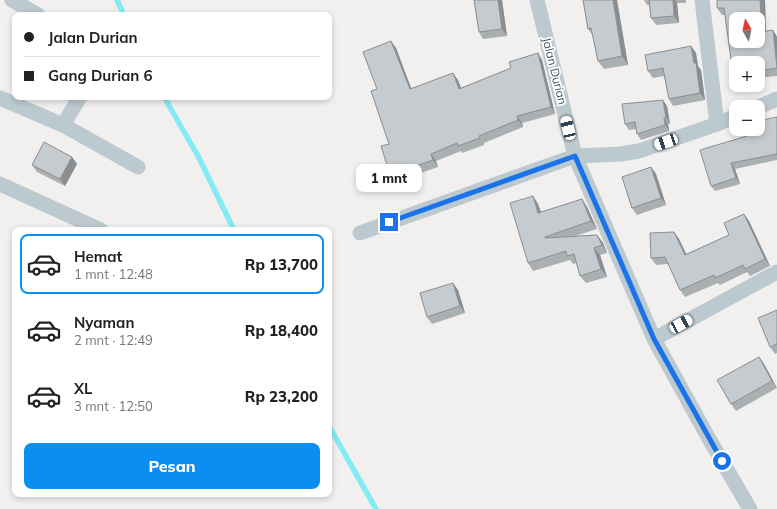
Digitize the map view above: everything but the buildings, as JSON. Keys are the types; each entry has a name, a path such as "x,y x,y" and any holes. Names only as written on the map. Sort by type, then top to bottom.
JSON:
{"street":[{"path":"12,0 33,12"},
{"name":"Jalan Durian","path":"537,0 575,156 654,339 750,509"},
{"path":"702,0 717,124"},
{"path":"0,98 63,125 138,167"},
{"path":"765,104 777,99"},
{"path":"63,125 78,100"},
{"path":"360,233 575,156 621,154 640,151 729,119"},
{"path":"0,184 94,227"},
{"path":"654,339 777,272"}],"waterway":[{"path":"117,0 123,12"},
{"path":"166,100 198,156 233,227"},
{"path":"332,431 376,509"}],"route":[{"path":"389,222 575,156 654,339 722,461"}]}
